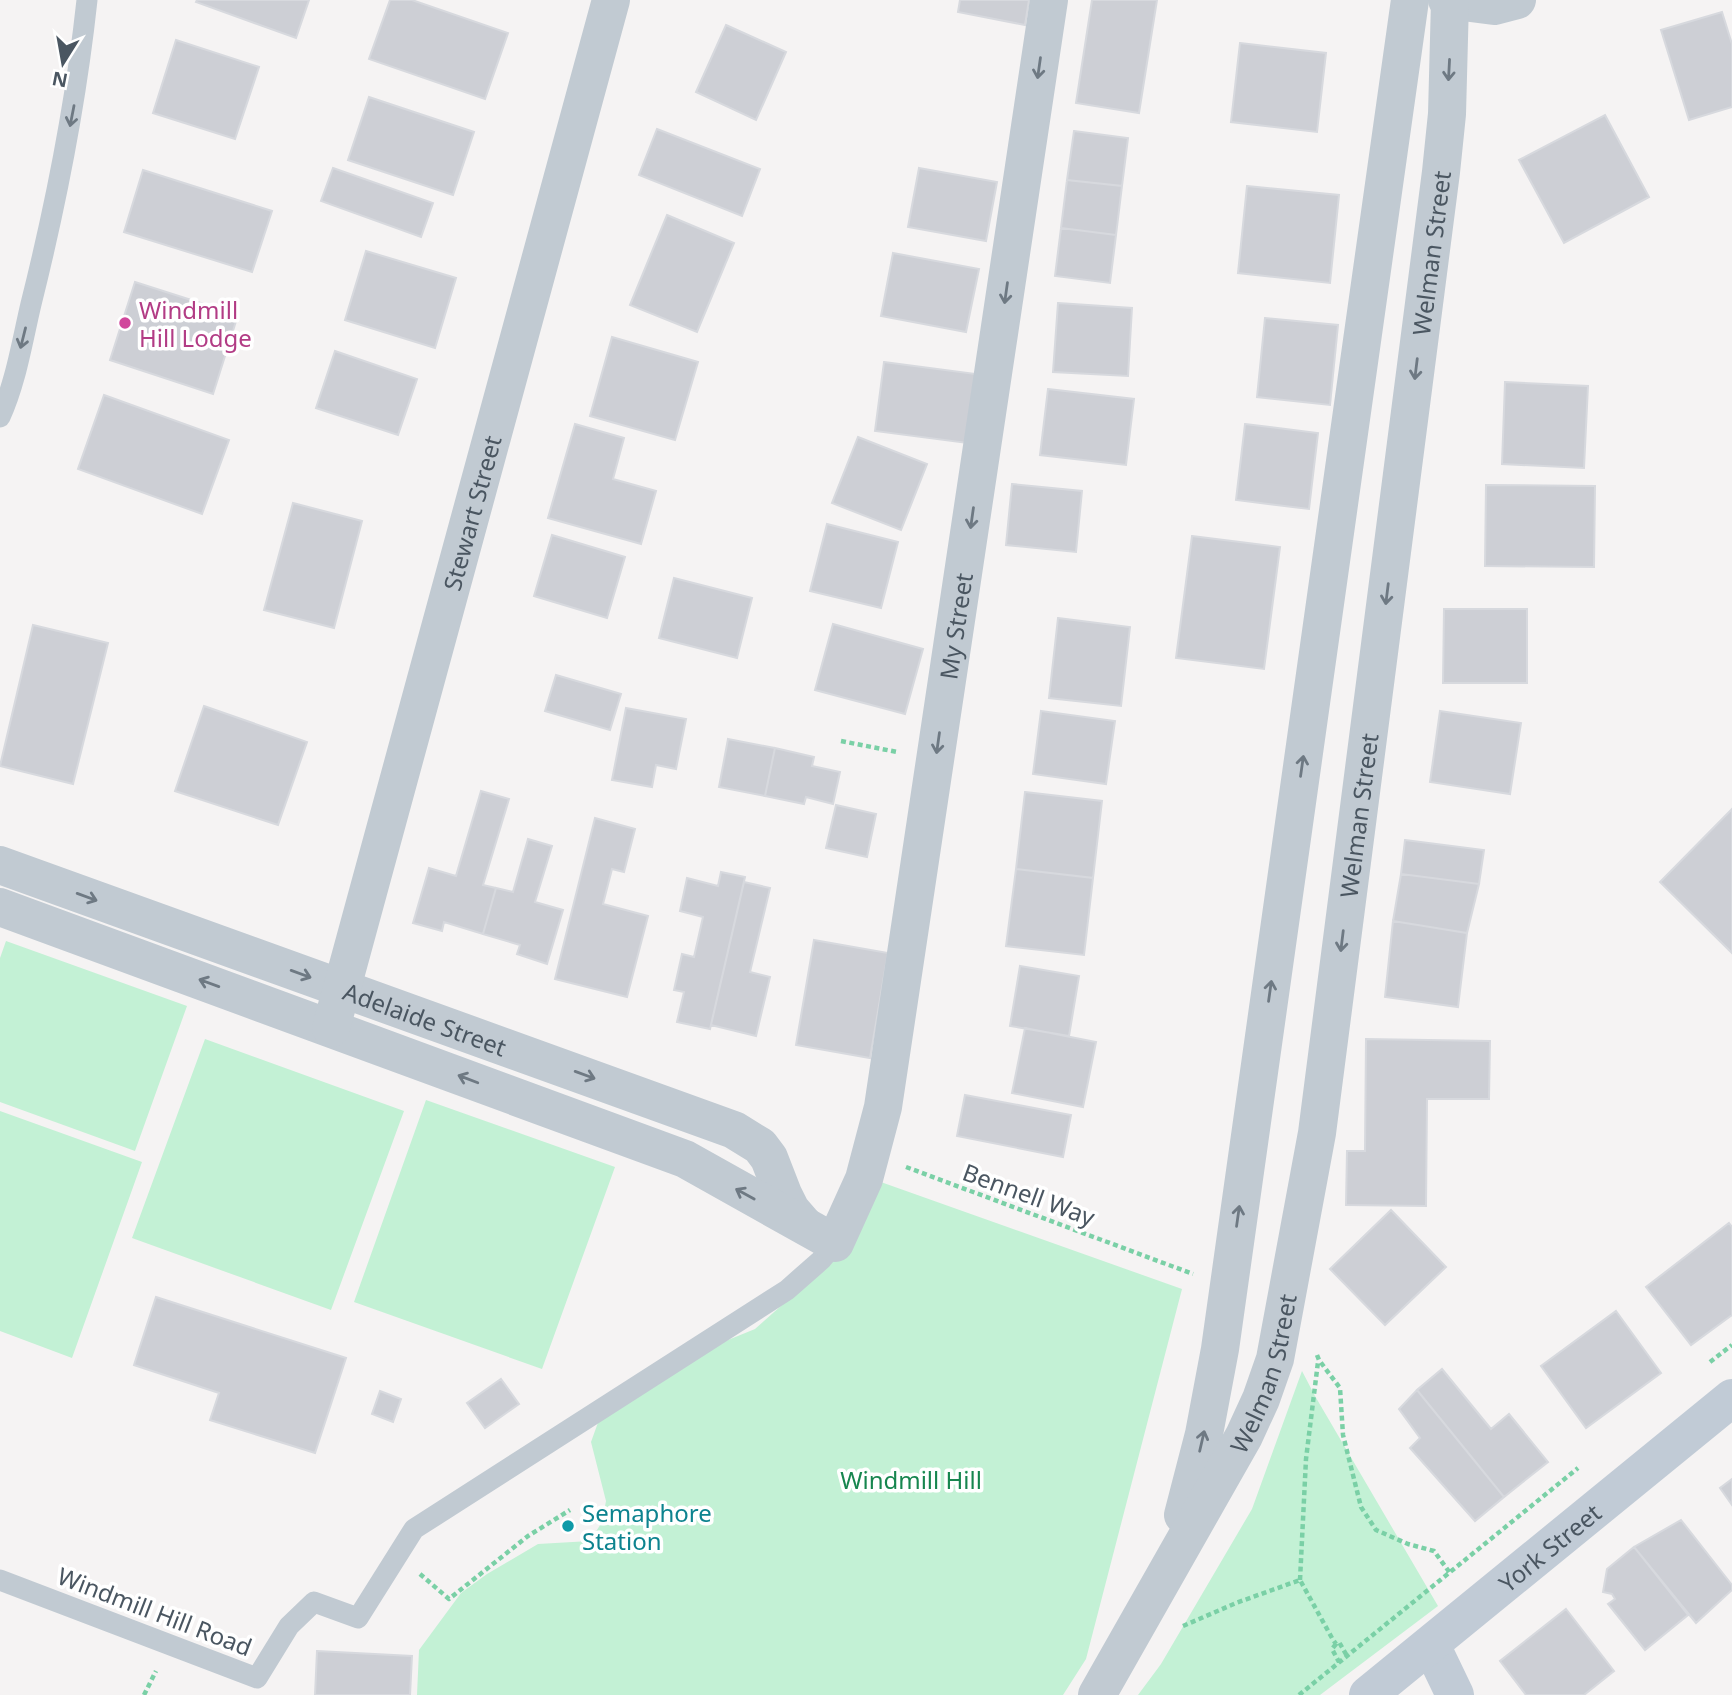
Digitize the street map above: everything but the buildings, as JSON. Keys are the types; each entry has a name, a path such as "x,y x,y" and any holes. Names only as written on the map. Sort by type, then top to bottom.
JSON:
{"street":[{"name":"Stewart Street","path":"331,1028 611,0"},
{"name":"My Street","path":"820,1235 855,1202 872,1154 883,1107 1049,0"},
{"name":"Welman Street","path":"1147,1607 1190,1493 1220,1349 1410,0"},
{"path":"1448,1 1494,6 1517,0"},
{"name":"Welman Street","path":"1097,1695 1244,1436 1275,1359 1317,1133 1441,172 1447,114 1448,1"},
{"name":"Adelaide Street","path":"0,865 734,1130 760,1146 773,1165 791,1210 820,1235"},
{"path":"14,912 40,880"},
{"name":"Adelaide Street","path":"14,912 685,1158 820,1235"},
{"path":"515,1097 530,1055"},
{"path":"623,1136 638,1094"},
{"path":"685,1158 699,1116"},
{"name":"York Street","path":"1368,1695 1732,1398"},
{"path":"1431,1645 1455,1695"}],"lane":[{"path":"0,417 14,373 74,109 87,0"},
{"name":"Windmill Hill Road","path":"0,1580 257,1678 289,1626 314,1602 358,1618 414,1530 787,1290 821,1260 820,1235"}],"path":[{"path":"841,741 936,760"},
{"name":"Bennell Way","path":"872,1154 1174,1267"},
{"path":"1710,1362 1732,1345"},
{"path":"1316,1350 1319,1360 1340,1388 1343,1435 1361,1507 1376,1530 1408,1544 1434,1551 1450,1571 1452,1584"},
{"path":"1319,1360 1306,1459 1300,1580 1336,1644"},
{"path":"1299,1695 1580,1467"},
{"path":"398,1555 449,1599 528,1536 570,1510"},
{"path":"1147,1607 1172,1629 1300,1580"},
{"path":"1336,1644 1339,1642 1347,1656"},
{"path":"1336,1644 1332,1649 1339,1662"}],"green space":[{"path":"6,941 187,1006 135,1151 0,1102 0,958"},
{"path":"205,1039 404,1111 331,1310 132,1238"},
{"path":"426,1100 615,1167 542,1369 354,1302"},
{"path":"0,1111 142,1162 72,1358 0,1331"},
{"name":"Windmill Hill","path":"878,1181 1182,1289 1086,1659 1063,1695 417,1695 419,1650 461,1593 538,1544 590,1541 602,1522 606,1501 591,1442 600,1417 706,1349 755,1329 827,1265"},
{"path":"1302,1371 1438,1606 1320,1695 1138,1695 1161,1664 1252,1509"}],"place":[{"name":"Windmill Hill Lodge","path":"125,323"},
{"name":"Semaphore Station","path":"568,1526"}]}
